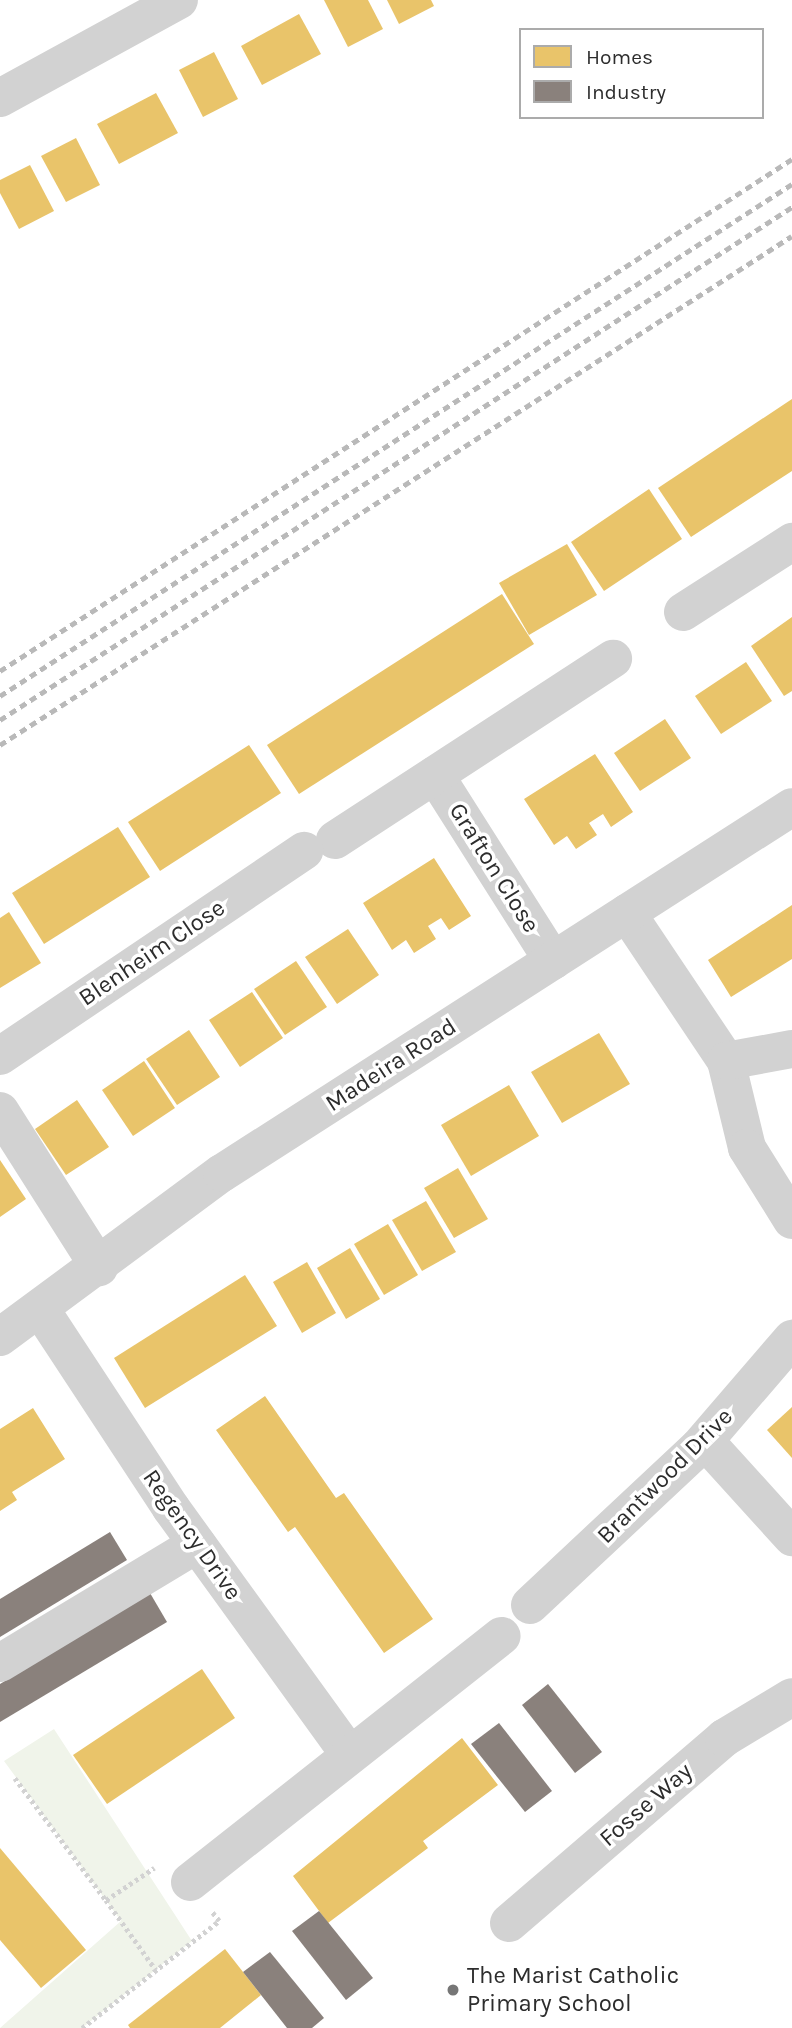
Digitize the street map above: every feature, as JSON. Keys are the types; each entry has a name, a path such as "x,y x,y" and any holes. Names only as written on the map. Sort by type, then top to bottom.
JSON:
{"street":[{"path":"0,98 179,0"},
{"path":"683,612 792,542"},
{"name":"Grafton Close","path":"320,845 435,775 613,659"},
{"name":"Grafton Close","path":"435,775 553,961"},
{"name":"Madeira Road","path":"0,1337 41,1310 222,1173 792,807"},
{"name":"Blenheim Close","path":"0,1056 320,845"},
{"path":"627,913 726,1060 747,1148 792,1220"},
{"path":"726,1060 792,1049"},
{"path":"0,1111 99,1267"},
{"name":"Regency Drive","path":"41,1310 197,1544 350,1755"},
{"name":"Brantwood Drive","path":"530,1605 705,1441 792,1339"},
{"path":"705,1441 792,1537"},
{"path":"0,1663 197,1544"},
{"path":"190,1882 502,1636"},
{"name":"Fosse Way","path":"509,1923 724,1738 792,1697"}],"path":[{"path":"15,1778 156,1970"},
{"path":"82,2028 219,1921 171,1857 106,1900"}],"shaded area":[{"path":"54,1729 192,1941 82,2028 0,2028 121,1921 4,1761"}],"building: Homes":[{"path":"324,0 368,0 383,29 348,47"},
{"path":"387,0 431,0 434,6 399,24"},
{"path":"299,14 321,54 262,85 241,46"},
{"path":"214,52 238,99 203,117 179,70"},
{"path":"156,93 178,133 119,164 97,124"},
{"path":"76,138 100,185 66,202 41,156"},
{"path":"30,165 54,211 19,229 0,193 0,180"},
{"path":"792,399 792,471 691,537 658,488"},
{"path":"649,489 682,539 604,591 571,542"},
{"path":"567,544 597,595 529,635 499,583"},
{"path":"502,594 534,644 299,794 267,745"},
{"path":"792,617 792,691 784,696 751,646"},
{"path":"746,662 772,701 721,734 695,696"},
{"path":"665,719 691,758 640,791 614,753"},
{"path":"249,745 281,793 160,871 128,822"},
{"path":"595,754 633,812 611,827 603,814 589,823 597,835 576,849 567,836 554,845 524,799"},
{"path":"118,827 150,877 44,944 12,893"},
{"path":"434,858 471,916 449,930 441,918 428,926 436,939 414,953 406,940 392,950 363,903"},
{"path":"792,905 792,959 731,997 708,960"},
{"path":"9,912 41,963 0,988 0,918"},
{"path":"348,929 379,975 337,1004 305,957"},
{"path":"296,961 327,1007 285,1035 254,989"},
{"path":"252,992 283,1038 240,1067 209,1020"},
{"path":"189,1030 220,1077 177,1105 146,1059"},
{"path":"599,1033 630,1084 562,1123 531,1072"},
{"path":"144,1061 175,1108 133,1136 102,1090"},
{"path":"509,1085 539,1136 471,1176 441,1125"},
{"path":"77,1100 109,1147 66,1175 35,1129"},
{"path":"0,1160 26,1199 0,1217"},
{"path":"458,1168 488,1219 454,1238 424,1188"},
{"path":"426,1201 456,1252 422,1271 392,1220"},
{"path":"388,1224 418,1275 384,1295 354,1244"},
{"path":"350,1248 380,1299 346,1319 317,1268"},
{"path":"307,1262 336,1313 302,1333 273,1282"},
{"path":"245,1275 277,1326 145,1408 114,1358"},
{"path":"265,1396 336,1498 344,1493 433,1619 384,1653 295,1527 288,1532 216,1430"},
{"path":"792,1407 792,1458 767,1430"},
{"path":"33,1408 65,1459 12,1492 17,1500 0,1511 0,1429"},
{"path":"202,1669 235,1718 107,1804 73,1755"},
{"path":"462,1738 498,1785 423,1841 428,1848 328,1923 293,1876"},
{"path":"0,1848 86,1950 41,1988 0,1940"},
{"path":"225,1949 261,1995 220,2028 130,2028 128,2025"}],"building: Industry":[{"path":"110,1532 127,1560 0,1637 0,1599"},
{"path":"150,1593 167,1622 0,1722 0,1684"},
{"path":"548,1684 602,1752 575,1773 522,1705"},
{"path":"499,1723 552,1791 525,1812 471,1744"},
{"path":"319,1911 373,1978 346,2000 292,1931"},
{"path":"270,1952 324,2018 312,2028 287,2028 243,1972"}],"railway":[{"path":"0,671 792,159"},
{"path":"0,696 792,184"},
{"path":"0,720 792,207"},
{"path":"0,745 792,236"}],"place":[{"name":"The Marist Catholic Primary School","path":"453,1990"}]}
